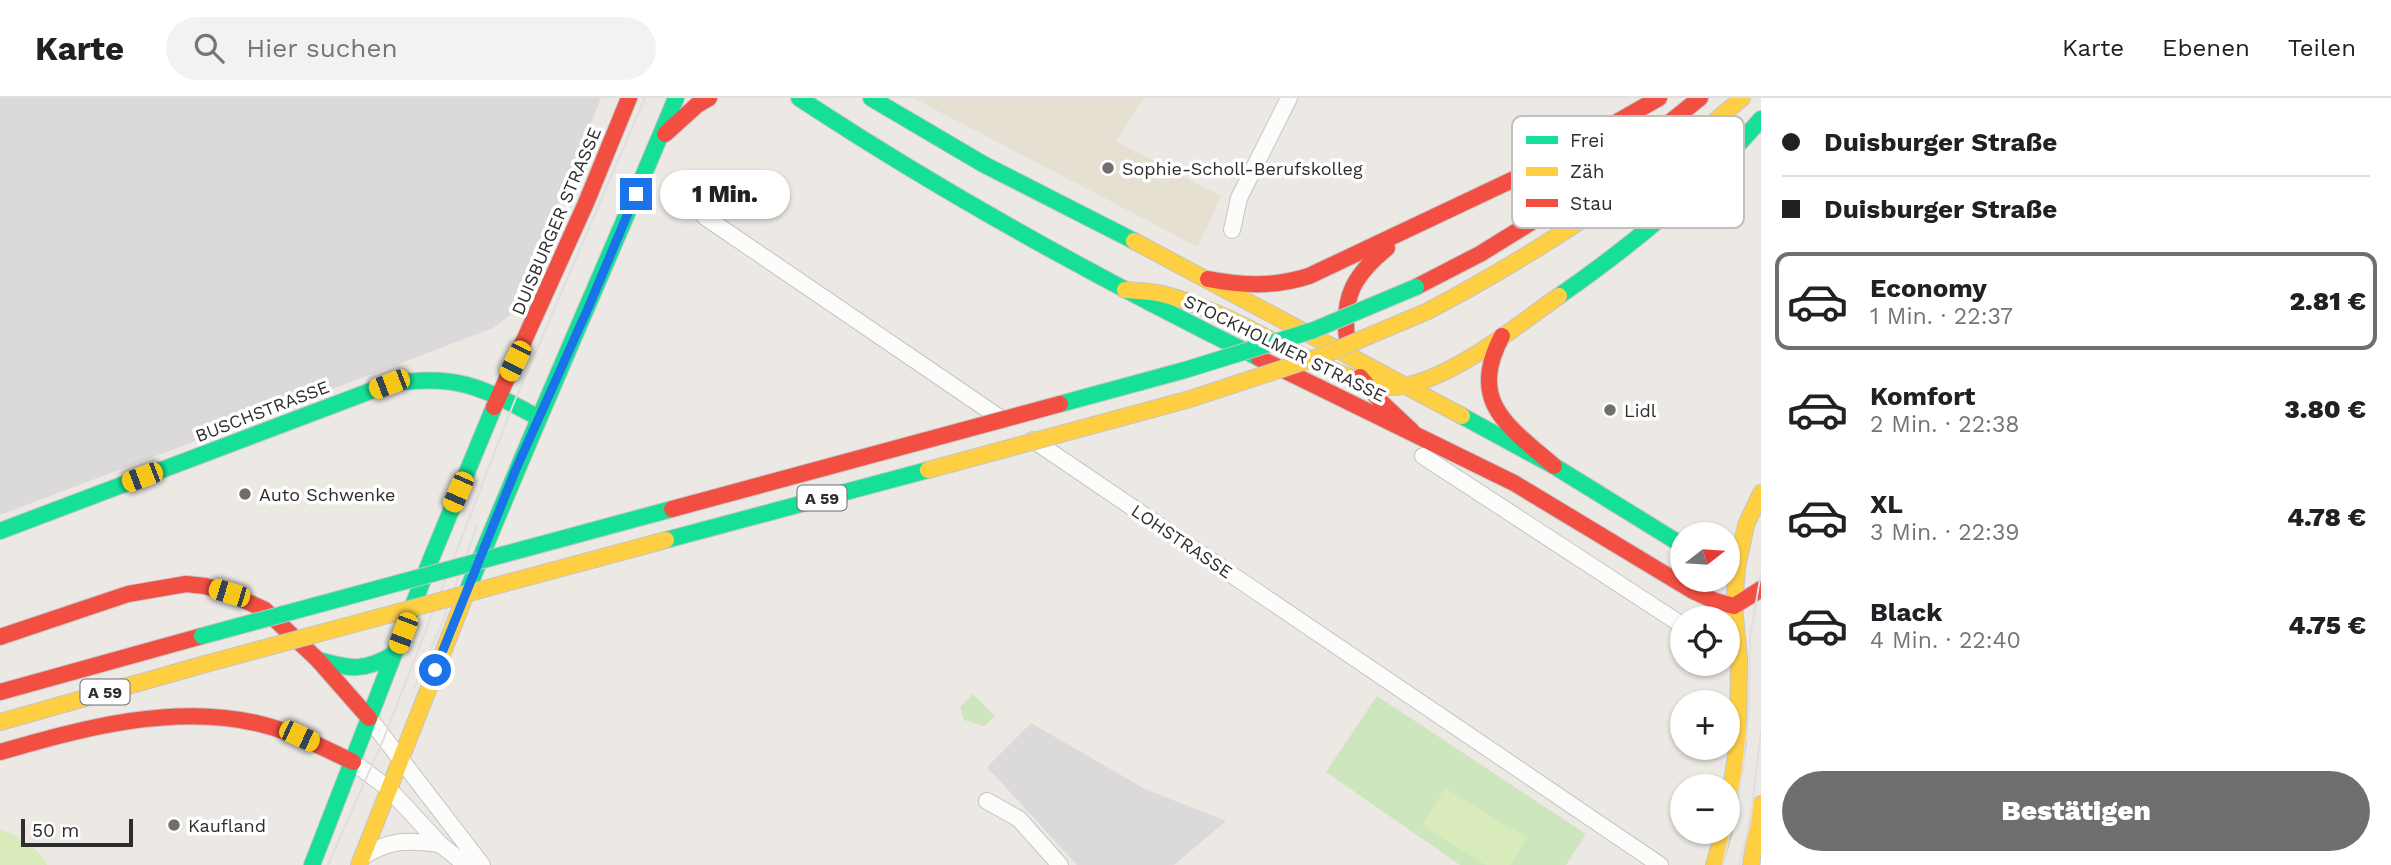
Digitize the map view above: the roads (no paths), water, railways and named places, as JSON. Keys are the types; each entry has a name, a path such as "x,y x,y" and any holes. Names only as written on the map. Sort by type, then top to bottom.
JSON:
{"main road":[{"name":"DUISBURGER STRASSE","path":"312,865 447,515 498,397 539,312 629,98"},
{"path":"360,861 539,418 676,98"},
{"path":"661,138 697,105 709,98"},
{"name":"STOCKHOLMER STRASSE","path":"799,98 889,157 1125,290 1412,431 1537,496 1693,591 1714,601 1734,606"},
{"name":"STOCKHOLMER STRASSE","path":"872,98 993,170 1208,279 1554,466 1670,538"},
{"path":"1629,116 1659,98"},
{"name":"A 59","path":"1678,116 1700,98"},
{"name":"A 59","path":"1721,116 1742,98"},
{"path":"1744,137 1761,118"},
{"path":"1208,279 1247,286 1286,284 1309,276 1512,181"},
{"name":"A 59","path":"0,692 1185,370 1314,330 1416,287 1522,228"},
{"name":"A 59","path":"0,722 209,663 1191,399 1324,355 1428,312 1492,279 1574,228"},
{"path":"1125,290 1159,293 1226,317 1362,382 1382,387 1406,386 1440,373 1502,335 1594,273 1651,228"},
{"path":"1411,229 1372,259 1356,278 1347,299 1344,320 1351,356 1362,382 1412,431"},
{"path":"1502,335 1487,374 1489,394 1496,409 1512,428 1554,466"},
{"name":"BUSCHSTRASSE","path":"0,531 389,384 419,378 443,378 477,385 539,418"},
{"path":"1740,543 1761,493"},
{"path":"1734,606 1760,589 1740,573"},
{"path":"0,637 128,594 186,584 205,586 229,593 265,610 318,660 369,718"},
{"path":"1733,592 1734,606"},
{"path":"318,660 356,670 377,665 394,654"},
{"path":"1733,774 1738,743 1734,676"},
{"path":"0,752 83,731 170,718 212,716 247,720 273,727 299,736 353,762"},
{"path":"1751,865 1761,804"},
{"path":"1714,865 1720,844"}],"street":[{"path":"1232,230 1239,198 1289,98"},
{"name":"LOHSTRASSE","path":"705,217 1660,865"},
{"path":"1423,456 1670,617"},
{"path":"369,718 482,865"},
{"path":"353,762 389,789 440,844 466,865"},
{"path":"987,801 1019,819 1060,865"},
{"path":"360,861 380,846 394,842 440,844"}],"tram line":[{"path":"328,865 384,738 513,405 645,98"},
{"path":"414,688 441,626 477,525"},
{"path":"1723,865 1742,775 1749,711 1750,638 1761,573"},
{"path":"1739,865 1750,824 1761,732"}],"place":[{"name":"Sophie-Scholl-Berufskolleg","path":"1108,168"},
{"name":"Lidl","path":"1610,410"},
{"name":"Auto Schwenke","path":"245,494"},
{"name":"Kaufland","path":"174,825"}]}
